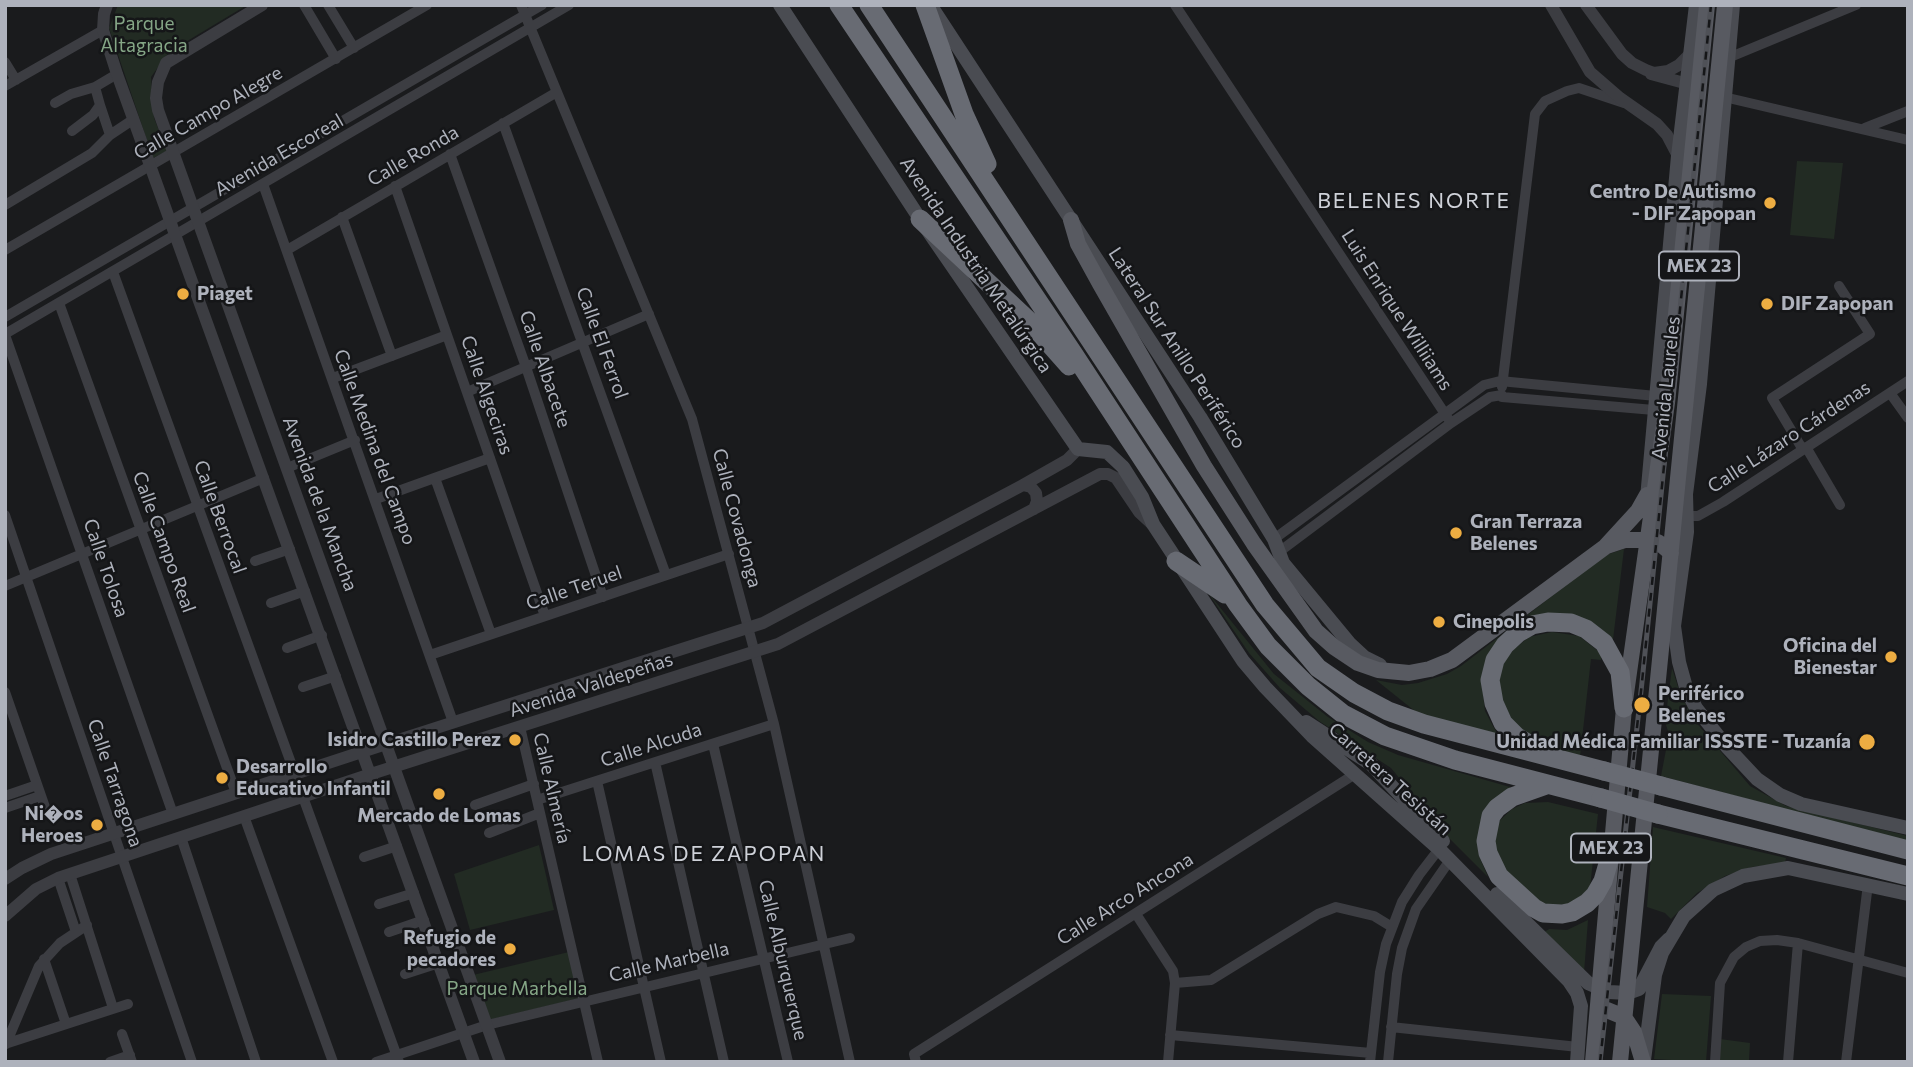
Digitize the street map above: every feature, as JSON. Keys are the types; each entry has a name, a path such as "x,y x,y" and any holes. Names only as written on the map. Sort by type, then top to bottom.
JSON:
{"highway":[{"path":"839,5 1133,443 1238,605 1268,646 1308,686 1343,714 1385,736 1420,750 1658,814 1908,876"},
{"path":"869,5 1265,605 1318,668 1354,693 1388,711 1424,724 1553,759 1655,781 1908,850"},
{"path":"925,5 964,114 982,155 1113,375"},
{"path":"920,219 983,275 1037,329 1114,424 1133,443"},
{"path":"1176,561 1205,579 1238,605"},
{"path":"1553,759 1517,737 1503,723 1494,703 1490,680 1495,660 1505,645 1518,633 1532,625 1548,622 1571,623 1586,629 1604,643 1615,659 1620,672 1624,708"},
{"path":"1546,785 1512,797 1497,808 1492,816 1486,842 1490,860 1499,876 1534,908 1543,913 1562,914 1572,912 1595,895 1603,881 1610,857"}],"main road":[{"name":"Avenida Industria Metalúrgica","path":"780,5 920,219 1078,449"},
{"name":"Lateral Sur Anillo Periférico","path":"931,5 1200,417 1276,545 1283,563 1357,652 1390,669 1419,671"},
{"name":"Avenida Laureles","path":"1624,708 1667,403 1696,5"},
{"name":"Avenida Laureles","path":"1691,89 1707,5"},
{"name":"Avenida Laureles","path":"1725,5 1700,384 1686,494 1687,532 1674,625 1679,662 1687,691 1696,708 1757,779 1780,795 1801,804 1908,828"},
{"name":"Avenida Laureles","path":"1655,781 1658,685 1713,128 1728,58 1734,5"},
{"path":"1691,89 1720,96"},
{"path":"1688,128 1713,128"},
{"name":"Avenida Laureles","path":"1647,540 1643,530 1678,156 1688,128"},
{"path":"1070,220 1085,257 1204,466 1254,544 1308,622 1334,647 1358,663 1388,672 1419,671 1441,666 1452,660 1605,547 1633,517 1647,495"},
{"path":"1078,449 1102,450 1115,457 1142,497 1153,524"},
{"name":"Carretera Tesistán","path":"1153,524 1243,660 1287,710 1445,854 1569,981 1577,993 1581,1012 1578,1054"},
{"path":"1605,547 1625,540 1647,540 1658,542 1671,554"},
{"path":"1658,685 1674,625"},
{"name":"MEX 23","path":"1593,1062 1624,708"},
{"path":"1287,710 1371,764 1437,835 1588,984 1600,989 1628,993 1639,989 1661,947 1669,939"},
{"name":"MEX 23","path":"1620,1062 1655,781"},
{"path":"1643,1062 1655,975 1669,939 1684,916 1699,900 1728,882 1761,871 1788,868 1908,894"},
{"path":"1598,1009 1625,1017 1634,1032 1643,1062"}],"street":[{"path":"107,5 103,30 117,74 322,635 474,1062"},
{"name":"Avenida de la Mancha","path":"262,5 166,63 158,82 156,98 173,154 500,1062"},
{"path":"304,5 336,59"},
{"path":"328,5 354,48"},
{"name":"Calle Campo Alegre","path":"5,250 427,5"},
{"name":"Avenida Escoreal","path":"5,317 523,10 542,5"},
{"name":"Avenida Escoreal","path":"5,335 569,5"},
{"name":"Luis Enrique Williiams","path":"1175,5 1451,424"},
{"path":"1551,5 1590,72 1667,135 1678,156"},
{"path":"1586,5 1622,54 1632,63 1691,89"},
{"path":"1728,58 1856,5"},
{"name":"Calle Covadonga","path":"523,10 692,419 775,724 850,1062"},
{"path":"5,86 103,30"},
{"path":"1646,70 1654,73 1668,71 1691,53"},
{"path":"5,62 16,80"},
{"path":"1579,88 1590,72"},
{"path":"55,103 71,94 95,87 117,74"},
{"path":"95,87 110,135"},
{"path":"1502,397 1535,114 1545,101 1579,88 1628,104"},
{"name":"Calle Ronda","path":"287,250 557,92"},
{"path":"1720,96 1908,140"},
{"path":"72,131 93,115 100,104"},
{"path":"1864,129 1908,111"},
{"path":"1644,114 1688,128"},
{"path":"5,205 92,153 110,135 134,119"},
{"name":"Calle El Ferrol","path":"503,123 666,575"},
{"name":"Calle Albacete","path":"450,154 526,367 603,597"},
{"name":"Calle Medina del Campo","path":"263,184 453,722"},
{"name":"Calle Algeciras","path":"395,186 545,616"},
{"path":"342,217 392,356"},
{"name":"Calle Berrocal","path":"113,272 295,774"},
{"path":"1839,286 1870,334 1772,398 1840,505"},
{"name":"Calle Campo Real","path":"59,303 236,793"},
{"path":"467,392 649,314"},
{"name":"Calle Tolosa","path":"5,335 173,814"},
{"path":"333,378 447,335"},
{"path":"1276,545 1351,482 1484,385 1500,381 1655,403"},
{"name":"Calle Lázaro Cárdenas","path":"1686,516 1698,516 1706,512 1908,381"},
{"path":"1890,393 1908,418"},
{"path":"1276,545 1359,492 1490,397 1502,395 1655,403"},
{"path":"287,468 355,440"},
{"name":"Avenida Valdepeñas","path":"6,877 44,857 114,833 780,616 1023,485 1067,460 1078,449"},
{"path":"376,499 490,458"},
{"name":"Avenida Valdepeñas","path":"5,916 36,889 64,876 371,774 756,653 801,633 1097,475 1108,474 1116,478 1139,512 1153,524"},
{"path":"5,586 264,478"},
{"path":"435,478 491,635"},
{"path":"1351,482 1359,492"},
{"path":"1023,485 1031,487 1035,494 1037,501 1034,509"},
{"name":"Calle Tarragona","path":"5,515 192,1062"},
{"path":"255,561 290,549"},
{"name":"Calle Teruel","path":"430,655 729,554"},
{"path":"271,603 305,591"},
{"path":"287,648 322,635"},
{"path":"303,687 336,676"},
{"path":"5,692 47,813"},
{"name":"Calle Alcuda","path":"537,800 775,724"},
{"name":"Calle Almería","path":"520,727 598,1062"},
{"name":"Calle Alburquerque","path":"713,744 788,1062"},
{"path":"655,762 724,1062"},
{"name":"Calle Arco Ancona","path":"915,1058 1355,774"},
{"path":"597,781 661,1062"},
{"path":"475,805 534,784"},
{"path":"5,796 38,791"},
{"path":"5,808 38,791"},
{"path":"303,797 398,1058"},
{"path":"489,833 540,813"},
{"path":"244,816 333,1062"},
{"path":"181,837 256,1062"},
{"path":"364,858 397,846"},
{"path":"1170,1035 1371,1057 1380,972 1392,926 1402,902 1419,875 1445,854"},
{"path":"1388,1062 1396,974 1408,928 1445,854"},
{"path":"64,876 87,925 113,1008"},
{"path":"64,876 76,932"},
{"path":"1846,1062 1868,884"},
{"path":"379,904 414,893"},
{"path":"1175,984 1211,980 1318,914 1336,908 1374,916 1392,926"},
{"path":"1136,914 1173,971 1175,984 1168,1062"},
{"path":"389,932 424,920"},
{"path":"6,1044 34,975 44,959 60,943 87,925"},
{"name":"Calle Marbella","path":"376,1062 398,1058 464,1031 850,937"},
{"path":"1715,1062 1720,983 1734,957 1746,947 1760,941 1798,943 1908,973"},
{"path":"1788,1062 1798,943"},
{"path":"44,959 66,1024"},
{"path":"405,974 439,963"},
{"path":"6,1044 128,1003"},
{"path":"1391,1027 1578,1054"},
{"path":"110,1062 131,1058 122,1034"}],"green space":[{"name":"Parque Altagracia","path":"118,5 247,5 169,52 151,77 154,118 167,151 153,158 109,28"},
{"path":"1797,161 1843,163 1834,239 1790,235"},
{"path":"1624,549 1612,648 1542,618 1482,685 1485,711 1501,741 1421,716 1376,680 1402,685 1447,674 1590,567 1609,554"},
{"path":"1206,590 1274,674 1328,717 1368,742 1398,755 1510,787 1511,791 1479,856 1488,877 1446,835 1391,768 1319,721 1280,688 1249,653"},
{"path":"1552,632 1579,636 1602,654 1601,660 1591,659 1580,757 1538,744 1505,718 1498,675 1509,653 1529,637"},
{"path":"1672,668 1680,693 1694,720 1750,786 1786,806 1908,836 1908,842 1661,776 1669,734 1665,722"},
{"path":"1548,802 1598,814 1590,888 1571,904 1541,906 1501,872 1493,836 1496,824 1512,809 1525,803"},
{"path":"1653,827 1786,858 1785,863 1752,867 1725,876 1697,893 1671,919 1665,913 1647,907"},
{"path":"539,845 554,910 470,930 454,874"},
{"path":"1588,920 1584,973 1543,933 1549,929 1567,930"},
{"name":"Parque Marbella","path":"569,952 581,998 489,1020 473,975"},
{"path":"1662,994 1711,996 1706,1062 1654,1059"},
{"path":"1720,1039 1750,1043 1749,1060 1763,1062 1719,1062"}],"railway":[{"path":"1600,1062 1711,5"}],"place":[{"name":"Centro De Autismo - DIF Zapopan","path":"1770,203"},
{"name":"Piaget","path":"183,294"},
{"name":"DIF Zapopan","path":"1767,304"},
{"name":"Gran Terraza Belenes","path":"1456,533"},
{"name":"Cinepolis","path":"1439,622"},
{"name":"Oficina del Bienestar","path":"1891,657"},
{"name":"Periférico Belenes","path":"1642,705"},
{"name":"Isidro Castillo Perez","path":"515,740"},
{"name":"Unidad Médica Familiar ISSSTE - Tuzanía","path":"1867,742"},
{"name":"Desarrollo Educativo Infantil","path":"222,778"},
{"name":"Mercado de Lomas","path":"439,794"},
{"name":"Ni�os Heroes","path":"97,825"},
{"name":"Refugio de pecadores","path":"510,949"}],"district":[{"name":"BELENES NORTE","path":"1414,201"},
{"name":"LOMAS DE ZAPOPAN","path":"704,854"}]}
